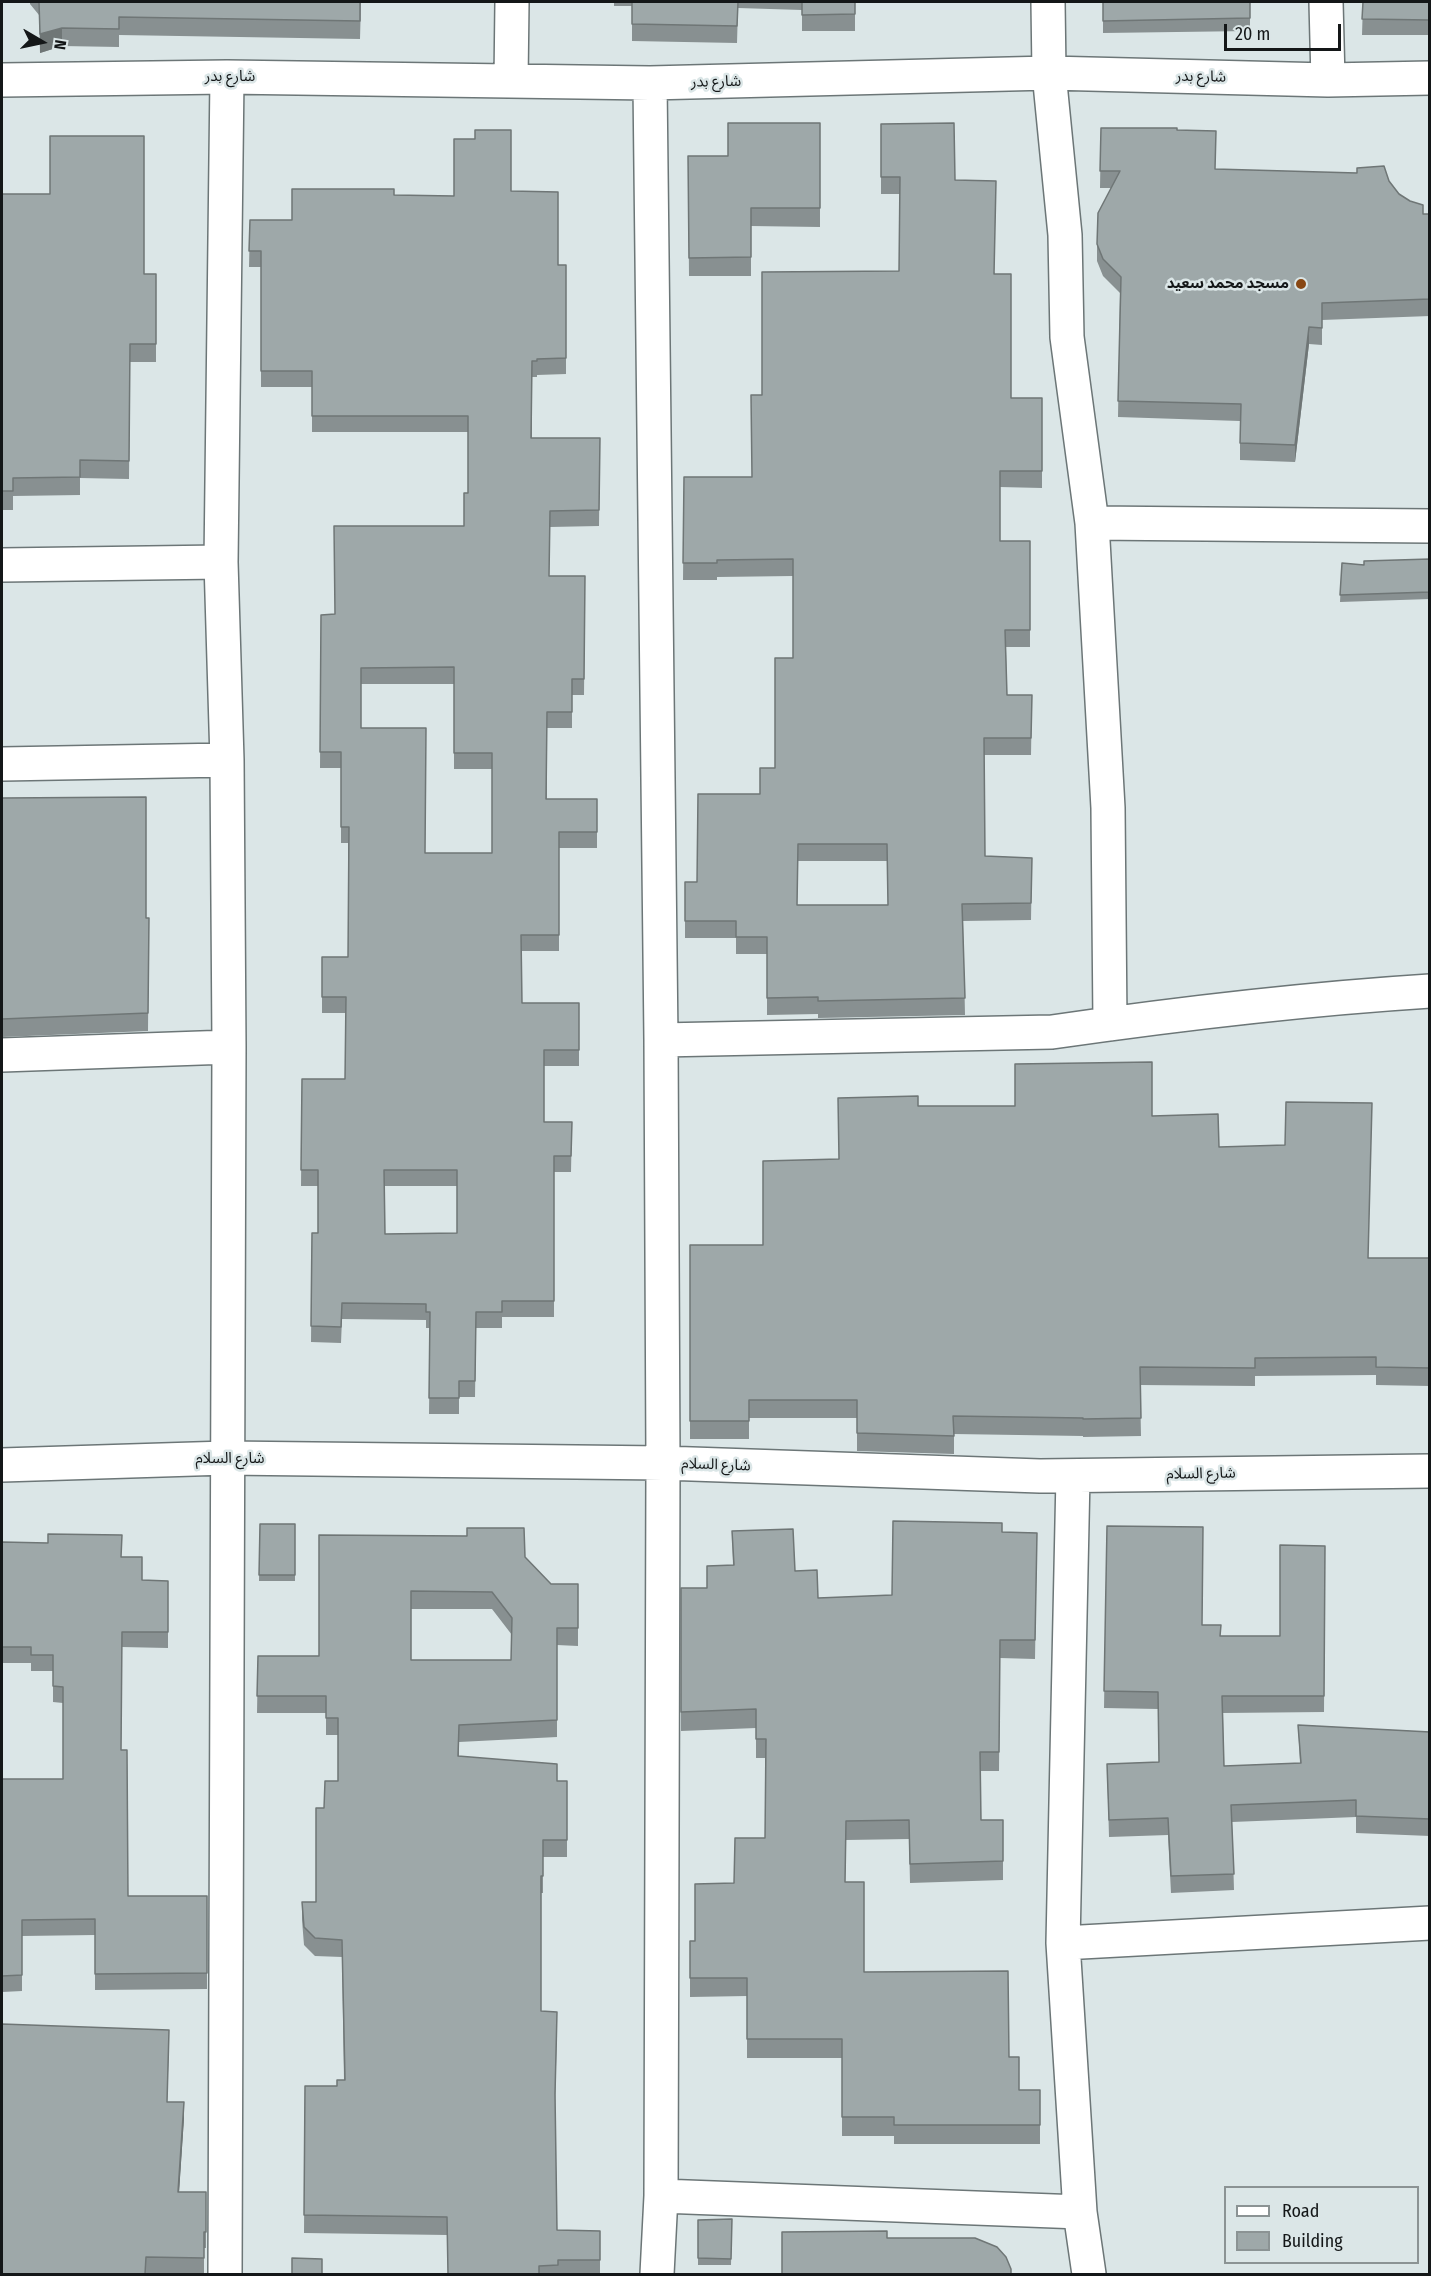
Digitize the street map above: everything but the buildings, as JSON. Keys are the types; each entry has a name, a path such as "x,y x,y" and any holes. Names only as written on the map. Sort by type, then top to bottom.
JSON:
{"street":[{"path":"511,81 512,2"},
{"path":"1048,2 1048,74 1065,235 1068,337 1092,523 1108,808 1110,1024"},
{"path":"1326,2 1328,80"},
{"name":"شارع بدر","path":"2,80 227,77 650,83 1048,74 1328,80 1430,78"},
{"path":"225,2274 229,1047 227,760 222,562 227,77"},
{"path":"650,83 661,1040 663,1463 662,2196 657,2274"},
{"path":"1092,523 1430,526"},
{"path":"2,565 222,562"},
{"path":"2,764 227,760"},
{"path":"661,1040 1052,1032 1370,995 1430,991"},
{"path":"2,1055 229,1047"},
{"name":"شارع السلام","path":"2,1466 226,1458 663,1463 1073,1476 1430,1471"},
{"path":"1073,1476 1063,1943 1080,2212 1089,2274"},
{"path":"1063,1943 1430,1923"},
{"path":"662,2196 1080,2212"}],"place":[{"name":"مسجد محمد سعيد","path":"1301,284"}]}
